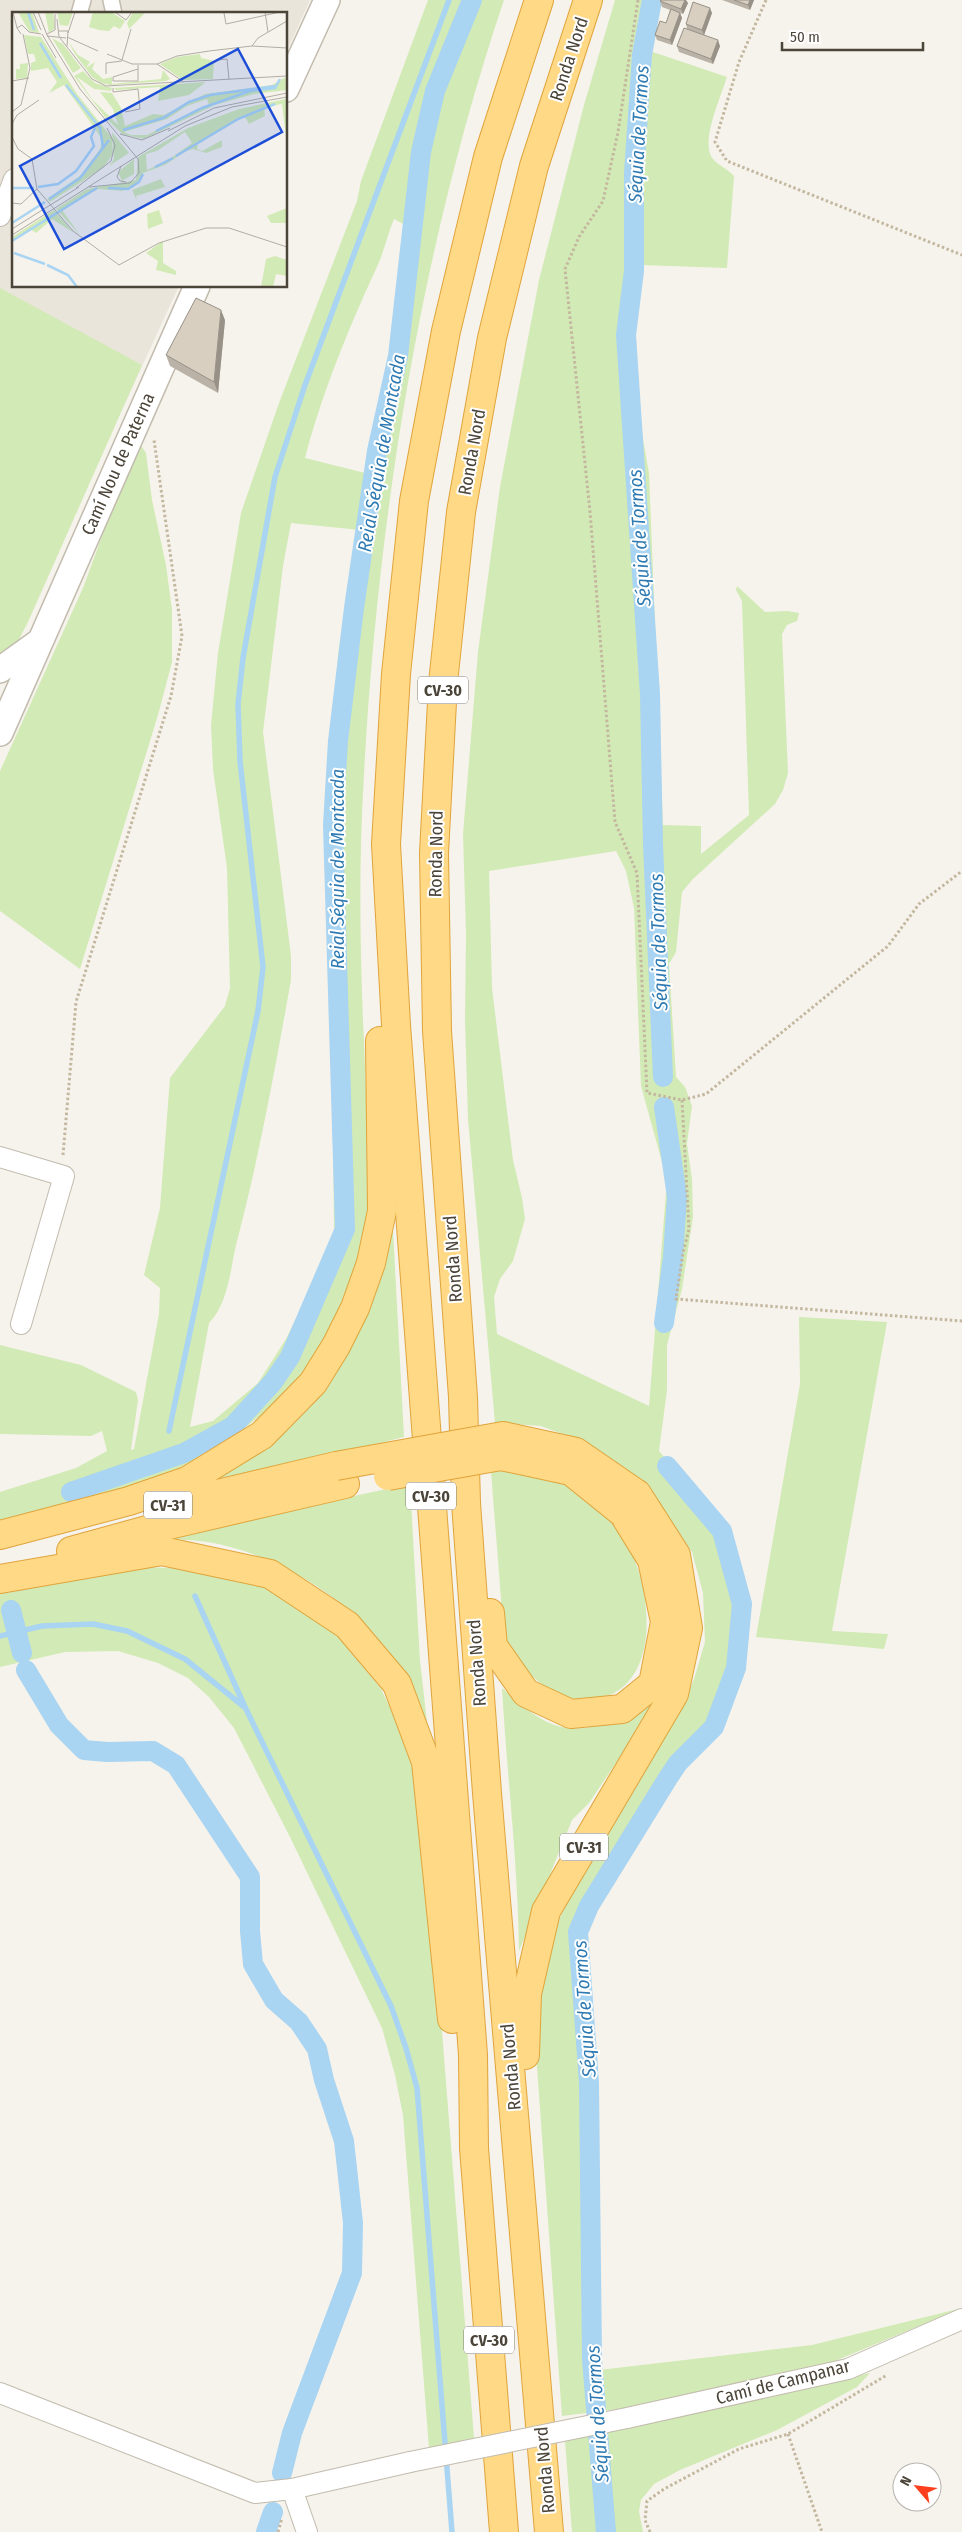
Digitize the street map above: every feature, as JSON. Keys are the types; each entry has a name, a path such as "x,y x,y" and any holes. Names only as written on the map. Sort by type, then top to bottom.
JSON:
{"highway":[{"name":"Ronda Nord","path":"504,2532 474,2148 473,2055 398,1055 386,844 396,674 414,501 446,331 488,157 539,0"},
{"name":"Ronda Nord","path":"549,2532 525,2227 487,1793 466,1503 463,1397 438,1031 434,853 443,683 461,512 492,338 534,166 588,0"},
{"path":"0,1535 129,1501 187,1481 262,1435 313,1383 336,1346 355,1308 371,1263 382,1211 380,1024 386,844"},
{"path":"0,1571 341,1475 501,1456 571,1472 630,1503 652,1560 665,1622 653,1684 622,1709 571,1714 526,1693 493,1646 480,1502 463,1397"},
{"name":"CV-31","path":"0,1541 136,1513 341,1475"},
{"name":"CV-31","path":"525,2227 527,1994 546,1911 674,1694 688,1628 676,1555 630,1503"},
{"path":"0,1579 162,1551 270,1574 347,1625 397,1684 426,1762 455,2056 474,2148"}],"street":[{"path":"79,12 83,0"},
{"path":"288,85 327,0"},
{"path":"0,216 12,184"},
{"name":"Camí Nou de Paterna","path":"0,733 196,288"},
{"path":"0,670 40,641"},
{"path":"0,1157 64,1176 21,1324"},
{"name":"Camí de Campanar","path":"0,2393 255,2494 292,2489 410,2462 627,2418 848,2368 962,2319"},
{"path":"292,2489 307,2532"}],"path":[{"path":"638,0 618,132 603,201 579,237 565,269 590,512 615,822 638,873 647,1093 682,1100 706,1094 888,946 919,904 962,870"},
{"path":"766,0 737,70 714,142 727,161 962,255"},
{"path":"64,1176 62,1163 76,1002 171,696 182,636 153,433 138,421"},
{"path":"682,1100 689,1229 683,1253 676,1299 962,1321"},
{"path":"650,2532 645,2520 647,2501 664,2488 739,2449 788,2434 892,2372"},
{"path":"788,2434 822,2532"}],"shaded area":[{"path":"0,0 310,0 288,49 288,12 12,12 12,288 178,288 121,412 0,389"}],"green space":[{"path":"428,0 504,0 474,96 448,193 425,292 406,391 379,592 369,693 360,878 361,964 370,1181 366,1222 359,1257 342,1307 321,1348 285,1392 242,1430 194,1460 150,1481 108,1495 0,1521 0,1492 76,1468 107,1451 102,1431 91,1436 0,1434 0,1345 81,1365 136,1392 138,1400 131,1450 134,1449 159,1314 160,1288 144,1275 160,1208 170,1078 225,1006 230,988 227,868 213,769 211,725 218,653 241,513 279,403 357,201 361,181","holes":["394,219 405,225 393,352 370,455 369,474 305,458 336,362 379,263","291,523 360,530 339,648 327,786 332,984 334,1233 311,1288 286,1339 258,1383 213,1421 190,1427 209,1323 220,1306 227,1287 252,1179 273,1080 291,980 291,956 263,732 283,566"]},
{"path":"615,0 658,0 647,50 727,77 713,117 709,148 713,159 734,176 727,268 641,265 634,332 637,399 649,473 663,825 701,826 701,854 749,815 742,601 736,590 737,586 765,612 787,611 799,613 797,621 787,625 782,634 788,773 783,790 775,804 693,879 682,892 676,952 669,964 676,1077 685,1087 692,1106 687,1144 692,1179 693,1217 682,1289 667,1345 667,1390 659,1451 724,1529 745,1603 733,1698 719,1731 686,1767 587,1924 583,1937 596,2119 599,2370 812,2345 962,2308 835,2361 619,2409 562,2416 535,2039 538,1991 556,1926 583,1869 677,1716 694,1679 705,1642 703,1593 692,1552 664,1511 641,1486 568,1436 541,1426 495,1423 468,1119 463,834 478,652 500,487 539,280 584,105","holes":["616,851 626,871 634,908 641,1086 667,1180 649,1406 497,1334 494,1297 500,1279 513,1261 525,1219 513,1160 492,988 489,871"]},
{"path":"0,288 142,365 28,622 12,653 0,665"},
{"path":"140,444 146,453 152,500 166,565 172,610 172,662 158,715 80,969 0,911 0,771 83,588 127,468"},
{"path":"391,1193 404,1437 190,1490 302,1414"},
{"path":"799,1317 887,1322 832,1631 888,1634 884,1649 756,1637 800,1384"},
{"path":"491,1471 535,1473 558,1479 568,1484 595,1505 624,1539 634,1558 641,1581 646,1606 646,1631 642,1655 633,1676 618,1691 596,1699 569,1700 552,1692 536,1680 521,1665 509,1648 502,1625"},
{"path":"410,1484 420,1661 428,1731 412,1692 392,1656 374,1634 327,1593 301,1576 273,1562 215,1543 186,1540 140,1542"},
{"path":"144,1567 197,1569 238,1577 288,1598 339,1637 381,1689 408,1745 419,1787 436,1955 474,2438 429,2448 403,2115 395,2075 382,2028 289,1835 234,1728 209,1697 188,1678 158,1663 118,1651 65,1652 0,1667 0,1594 91,1573"},
{"path":"502,1688 517,1702 545,1721 560,1727 575,1728 604,1724 631,1711 656,1695 644,1721 589,1803 572,1820 519,1951 517,1885"},
{"path":"870,2373 857,2387 777,2430 680,2470 654,2484 641,2500 639,2511 643,2532 572,2532 565,2441"}],"building":[{"path":"661,0 685,0 681,9"},
{"path":"734,0 750,0 748,5"},
{"path":"693,2 710,8 702,30 686,24"},
{"path":"671,9 680,13 670,40 655,35 660,21 666,23"},
{"path":"684,28 718,40 711,59 677,46"},
{"path":"196,298 221,310 214,382 166,355"}],"waterway":[{"path":"169,1431 258,1011 263,967 240,761 238,704 243,658 275,477 305,385 449,0"},
{"name":"Reial Séquia de Montcada","path":"71,1492 184,1453 233,1426 273,1382 290,1357 345,1229 333,825 338,741 354,608 377,451 398,356 421,152 435,91 472,0"},
{"name":"Séquia de Tormos","path":"652,0 642,55 634,173 634,271 626,335 650,694 653,844 663,1077"},
{"name":"Séquia de Tormos","path":"664,1107 677,1197 673,1257 664,1323"},
{"name":"Séquia de Tormos","path":"606,2532 592,2359 589,2083 578,1932 589,1906 668,1778 678,1763 714,1727 736,1668 742,1604 722,1531 667,1466"},
{"path":"195,1596 245,1707 391,2006 406,2048 417,2088 452,2532"},
{"name":"Reial Séquia de Montcada","path":"11,1610 22,1653"},
{"path":"0,1636 42,1626 93,1624 127,1631 185,1659 243,1706"},
{"name":"Reial Séquia de Montcada","path":"26,1670 59,1725 84,1750 107,1752 153,1751 176,1765 250,1877 250,1931 253,1964 274,2000 299,2022 317,2049 324,2080 344,2141 353,2223 352,2273 292,2433 282,2473"},
{"name":"Reial Séquia de Montcada","path":"266,2532 273,2512"}]}
